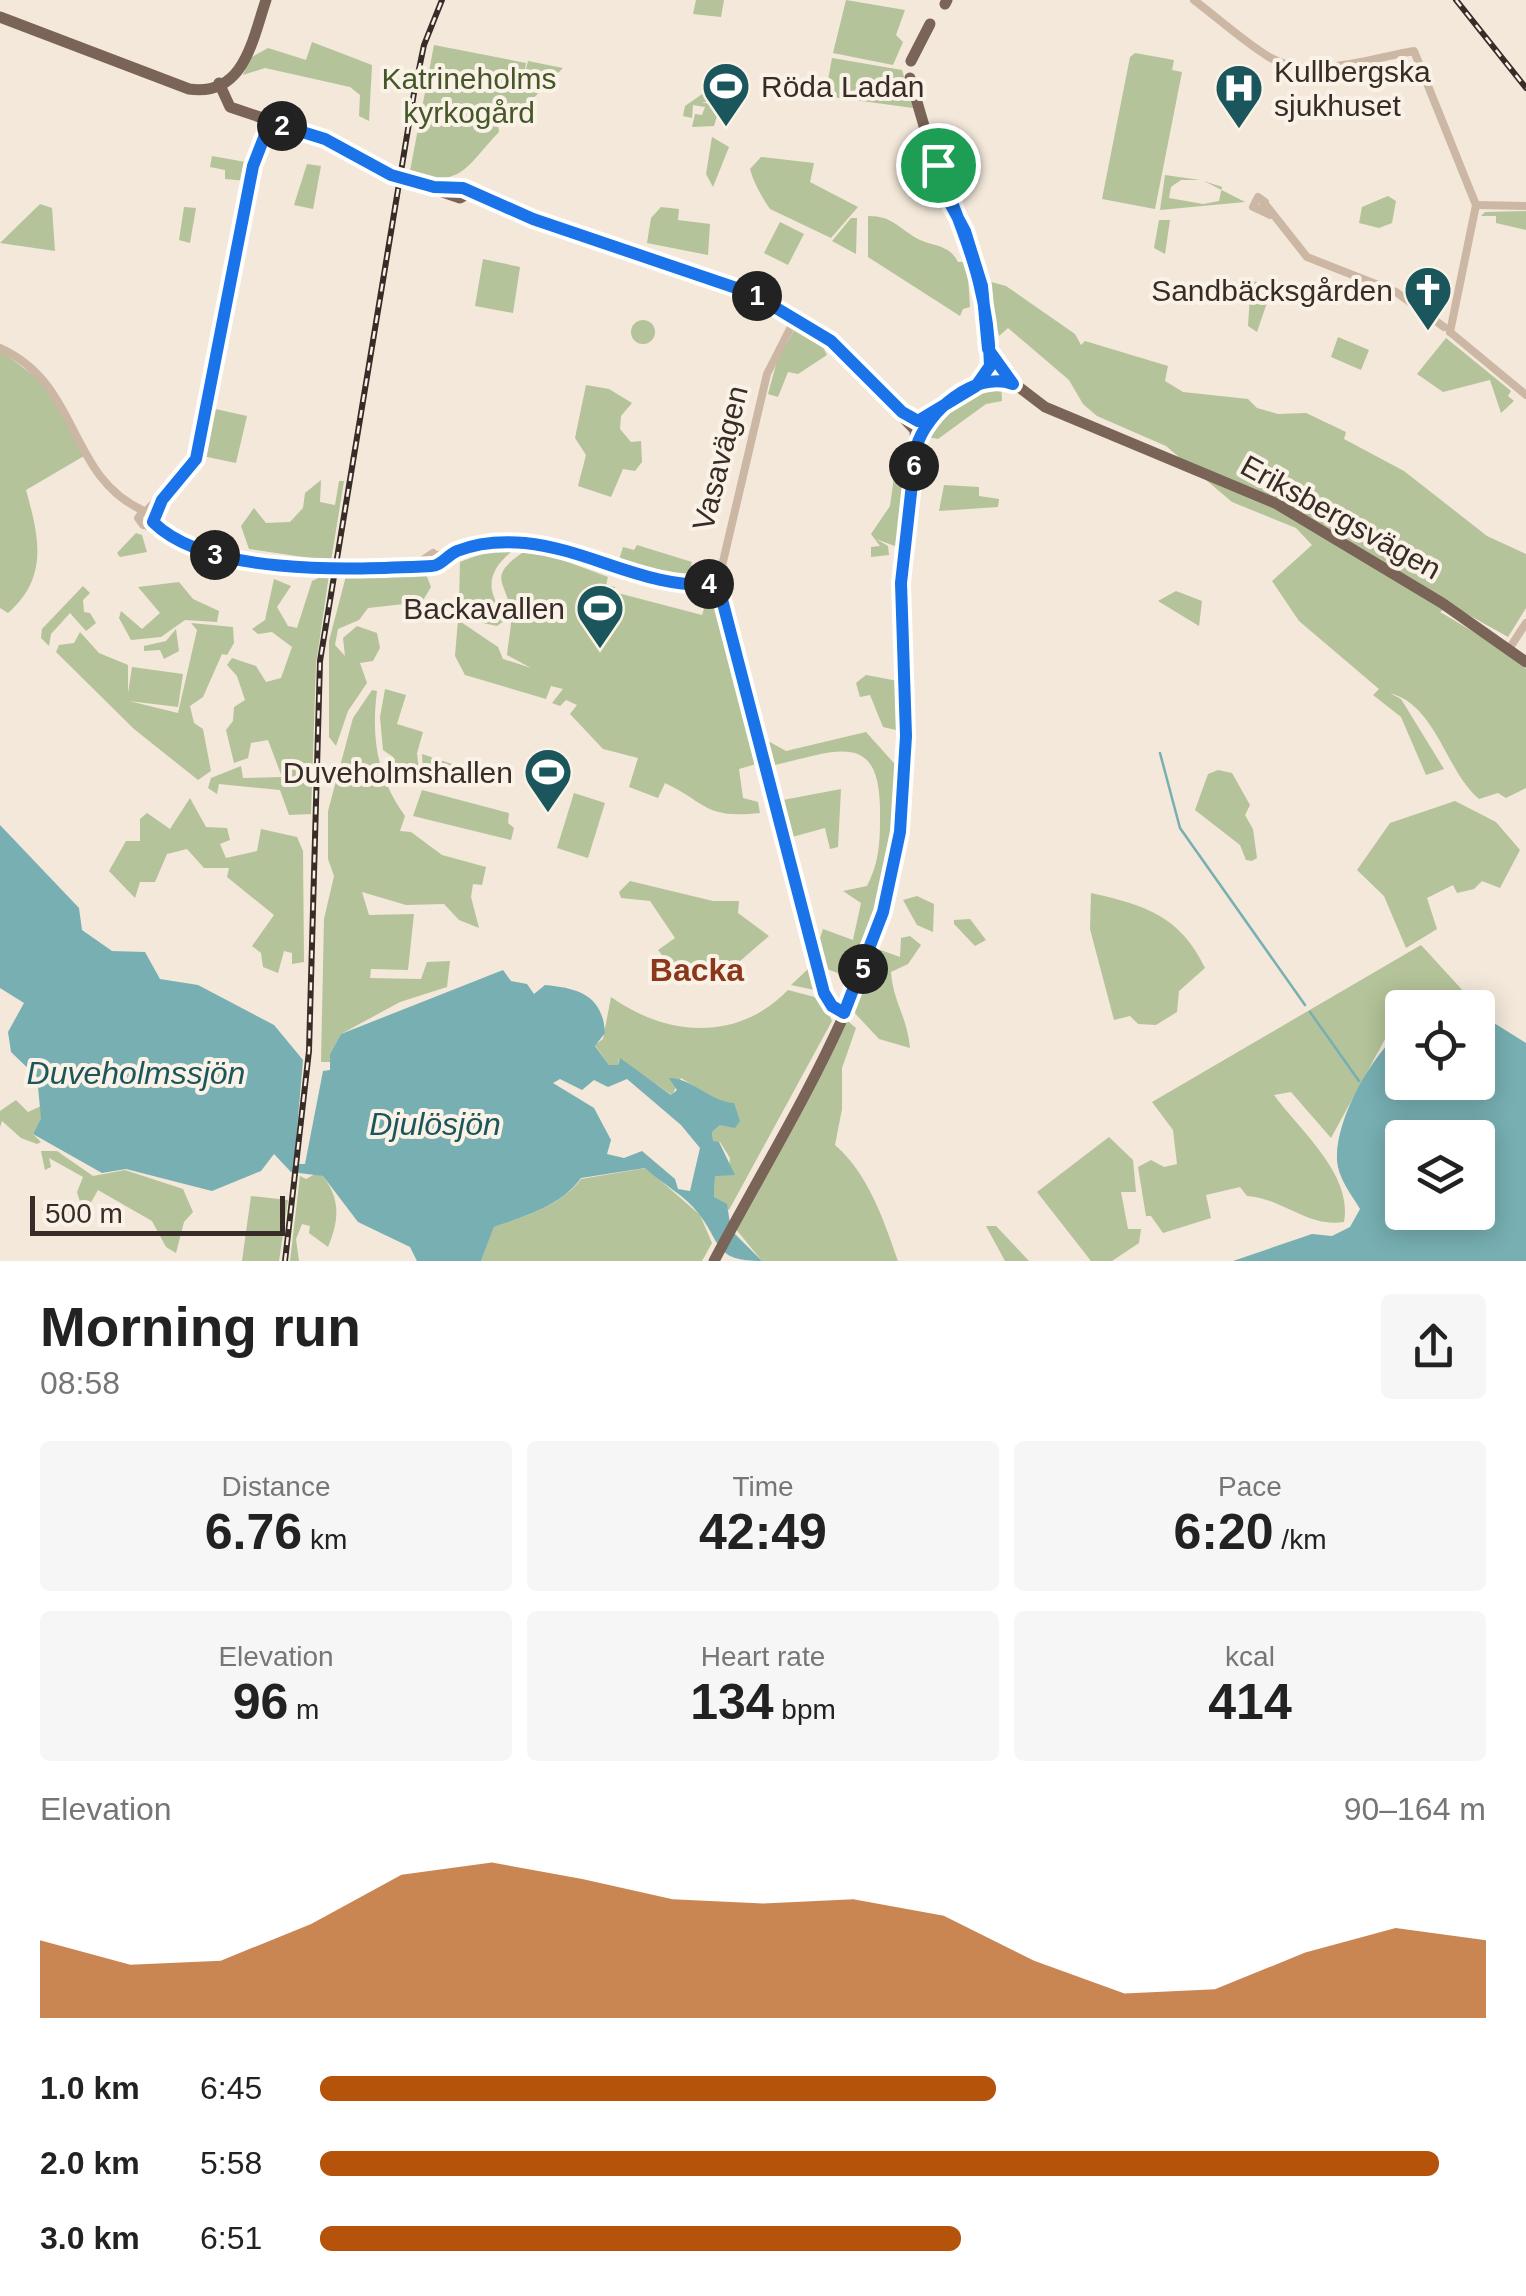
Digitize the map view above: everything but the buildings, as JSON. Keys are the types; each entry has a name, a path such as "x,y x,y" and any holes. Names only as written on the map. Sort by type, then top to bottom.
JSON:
{"main road":[{"path":"0,15 183,87 220,86 242,63 266,0"},
{"path":"911,61 930,24"},
{"name":"Eriksbergsvägen","path":"910,78 943,180 981,277 994,373 1056,413 1277,504 1526,662"},
{"path":"220,86 227,102 270,122 326,137 400,178 461,193 650,261 723,280 831,341 919,426"},
{"path":"714,1261 844,1013 883,912 900,832 906,747 901,583 919,426 994,373"}],"street":[{"path":"1194,0 1269,57 1285,63 1315,68 1414,52 1476,206 1448,328"},
{"path":"147,516 196,459 253,166 270,122"},
{"path":"1476,206 1526,206"},
{"path":"1263,207 1296,248 1318,264 1396,292 1448,328 1526,396"},
{"name":"Vasavägen","path":"796,318 767,374 718,584 824,993 832,1006 844,1013"},
{"path":"0,348 44,378 95,471 164,533 211,555 382,571 428,561 435,566 439,558 454,552 490,544 524,543 678,586 718,584"},
{"path":"1509,648 1526,623"}],"green space":[{"path":"696,0 724,0 721,17 693,14"},
{"path":"846,0 905,10 896,35 903,42 893,65 833,53"},
{"path":"312,42 372,65 369,121 359,116 360,95 350,87 265,68 243,75 250,58 268,48 306,60"},
{"name":"Katrineholms kyrkogård","path":"434,45 526,63 524,77 528,61 563,68 508,124 498,123 499,132 461,172 441,178 409,176"},
{"path":"1135,53 1174,60 1172,70 1182,72 1155,209 1102,199 1130,57"},
{"path":"832,58 902,70 913,108 825,96"},
{"path":"711,88 708,102 701,102 720,106 714,126 692,127 695,114 702,115 705,107 693,105 692,118 683,116 685,106"},
{"path":"712,137 729,147 713,187 706,174"},
{"path":"212,156 251,163 247,181 225,179 225,170 210,167"},
{"path":"761,157 814,163 810,182 858,207 831,238 770,209 750,169"},
{"path":"307,164 321,166 313,209 294,205"},
{"path":"1165,175 1200,180 1181,180 1171,187 1169,198 1203,204 1219,201 1221,190 1245,202 1160,210"},
{"path":"1388,196 1396,201 1392,223 1379,228 1359,223 1362,207"},
{"path":"40,204 52,208 55,251 0,243"},
{"path":"184,207 196,208 190,243 179,240"},
{"path":"661,207 679,209 678,220 710,224 708,255 647,243 651,218"},
{"path":"1526,211 1526,230 1496,223 1496,216 1481,216 1485,212"},
{"path":"868,216 890,220 918,239 946,249 958,262 967,262 970,307 963,309 960,316 868,257"},
{"path":"851,218 857,218 856,254 832,241"},
{"path":"1159,220 1170,220 1165,254 1154,248"},
{"path":"780,222 804,234 788,265 764,253"},
{"path":"483,259 520,267 513,313 475,306"},
{"path":"1251,280 1272,288 1257,332 1248,326"},
{"path":"988,281 1006,286 1075,334 1081,345 1085,341 1168,366 1165,381 1183,392 1248,399 1257,408 1278,414 1306,413 1346,432 1344,439 1404,471 1487,536 1526,554 1526,608 1508,637 1451,605 1440,612 1506,651 1526,669 1526,788 1506,798 1498,793 1479,799 1467,787 1419,711 1406,700 1390,693 1401,699 1444,769 1426,775 1401,717 1373,695 1379,689 1299,621 1272,581 1312,545 1296,528 1232,502 1166,446 1097,416 1083,404 1069,380 1008,328 999,336 998,331 992,332 990,316 995,316"},
{"path":"643,320 652,323 652,341 643,344 634,341 631,332 634,323"},
{"path":"796,327 818,338 827,355 798,374 788,372 778,397 768,394 777,361"},
{"path":"1338,337 1369,350 1361,370 1331,357"},
{"path":"1446,338 1511,391 1508,396 1514,401 1501,413 1490,380 1443,392 1417,374"},
{"path":"0,350 46,385 84,456 26,490 37,540 35,571 21,599 8,613 0,608"},
{"path":"1001,383 1002,401 986,404 938,439 922,436 947,409 967,395"},
{"path":"586,385 609,389 632,403 621,416 620,429 631,442 641,441 642,462 635,471 623,469 611,497 578,486 586,455 575,438"},
{"path":"211,408 247,416 236,463 202,456"},
{"path":"908,453 900,548 876,539 888,546 889,555 871,557 871,547 880,546 871,534 890,506 897,455"},
{"path":"321,480 320,502 335,505 339,481 344,481 331,561 249,549 241,526 254,508 266,523 290,522 303,508 305,493"},
{"path":"944,485 979,487 979,496 999,499 998,507 939,511"},
{"path":"136,533 142,535 147,552 120,557 117,553"},
{"path":"637,545 692,562 688,574 702,579 680,580 618,563 623,547 634,550"},
{"path":"516,548 499,564 492,581 495,599 508,618 497,626 483,623 459,605 460,562 492,550"},
{"name":"Backavallen","path":"522,553 544,553 608,577 606,585 615,587 614,592 702,615 706,602 685,593 719,593 763,762 739,769 743,798 758,802 760,813 716,811 665,783 658,798 629,787 638,758 603,749 570,714 577,705 566,700 560,706 552,703 563,689 551,686 546,699 465,675 455,656 458,620 498,647 503,659 531,668 507,655 511,614 502,575"},
{"path":"424,569 431,587 422,602 368,608 359,620 338,629 335,645 345,656 343,638 357,626 377,633 380,648 373,661 360,663 367,683 348,711 336,746 329,737 329,641 346,576"},
{"path":"329,575 316,664 311,814 289,815 280,790 219,784 217,794 208,788 211,778 241,766 243,778 282,777 268,740 251,743 248,758 234,763 226,730 233,721 234,707 245,700 237,676 227,665 232,658 256,666 266,682 281,678 292,647 272,632 258,634 252,629 265,620 274,579 291,586 277,607 288,626 297,628 312,581"},
{"path":"179,582 193,599 219,611 217,622 185,620 161,637 131,640 119,618 121,611 142,629 160,613 138,587"},
{"path":"83,586 90,593 83,600 84,612 90,613 96,623 86,631 70,613 51,634 49,646 41,638 42,629"},
{"path":"1176,591 1202,601 1199,626 1158,601"},
{"path":"191,623 233,627 234,643 227,655 222,654 203,697 190,706 194,723 203,729 211,771 198,780 134,729 56,652 59,645 74,643 80,632 99,653 128,665 128,693 132,667 183,674 178,707 129,701 178,713 197,630"},
{"path":"176,629 179,651 164,659 160,650 144,651 144,646 166,641"},
{"path":"866,675 898,681 900,731 883,727 870,695 860,697 856,683"},
{"path":"385,689 406,695 397,724 423,732 417,753 420,781 395,771 393,757 383,750 380,717"},
{"path":"372,690 377,691 375,725 382,772 405,816 400,831 411,832 442,855 486,867 482,885 473,884 471,897 479,928 459,920 444,904 406,905 362,892 369,915 414,914 408,970 371,969 370,978 421,979 427,962 450,961 447,987 400,1002 341,1034 330,1054 332,1062 321,1062 324,919 334,876 328,859 328,811 353,718"},
{"path":"866,732 901,771 885,877 853,979 822,967 817,947 823,929 853,940 861,903 843,891 867,886 876,861 880,818 874,770 865,758 853,752 819,754 775,765 768,741 786,751"},
{"path":"422,754 452,764 440,778 423,773"},
{"path":"1218,770 1232,773 1250,805 1245,815 1253,829 1257,858 1252,861 1246,860 1240,845 1195,810 1208,774"},
{"path":"841,789 838,847 830,849 825,828 792,837 783,800"},
{"path":"422,790 509,813 508,823 514,828 511,840 413,816"},
{"path":"574,793 605,803 588,858 557,848"},
{"path":"190,798 206,827 227,828 230,840 220,844 226,858 257,851 261,829 297,837 303,851 304,962 292,964 292,953 284,951 278,973 263,967 261,953 252,946 274,915 227,877 229,868 204,868 187,849 167,854 155,882 140,882 135,898 109,871 126,841 140,841 140,819 147,813 170,829"},
{"path":"1455,801 1496,822 1520,850 1500,888 1482,881 1474,889 1457,893 1453,885 1427,898 1437,929 1406,948 1384,896 1357,870 1390,823"},
{"path":"630,881 713,901 739,901 738,913 769,936 732,968 700,985 694,976 681,979 658,950 675,938 650,901 621,898 619,892"},
{"path":"1091,893 1159,915 1184,936 1205,968 1179,991 1177,1012 1156,1025 1138,1024 1130,1016 1114,1020 1090,929"},
{"path":"917,896 934,904 933,932 917,925 903,900"},
{"path":"970,919 986,940 975,946 954,924 954,920"},
{"path":"910,936 921,945 908,964 891,972 910,1048 879,1039 852,1010 878,949 900,957 901,938"},
{"path":"1421,945 1462,990 1385,990 1385,1039 1331,1138 1291,1092 1274,1095 1333,1170 1345,1204 1344,1222 1307,1217 1247,1196 1240,1187 1206,1195 1211,1218 1163,1233 1151,1216 1146,1216 1138,1167 1151,1160 1164,1167 1177,1164 1173,1130 1152,1102"},
{"path":"808,969 814,969 819,991 791,985"},
{"path":"788,990 822,999 832,1021 729,1210 714,1197 715,1176 729,1167 730,1158 720,1142 713,1142 712,1132 720,1125 720,1102 681,1078 672,1095 619,1059 618,1065 609,1065 595,1045 603,1039 611,997 655,1020 702,1028 747,1019"},
{"path":"843,1017 856,1028 842,1068 842,1109 835,1145 866,1183 898,1261 762,1261 735,1228"},
{"path":"16,1100 28,1112 41,1106 41,1118 33,1134 41,1142 21,1138 2,1121 0,1127 0,1111"},
{"path":"1109,1137 1133,1160 1136,1192 1121,1192 1128,1229 1141,1229 1139,1243 1112,1261 1091,1261 1037,1192"},
{"path":"41,1151 57,1151 93,1176 125,1170 183,1189 193,1212 184,1222 176,1253 166,1247 152,1221 98,1190 84,1215 77,1192 83,1177 49,1158 51,1167 45,1170"},
{"path":"646,1168 700,1215 712,1243 702,1261 481,1261 494,1227 553,1203 581,1179"},
{"path":"315,1174 323,1176 333,1194 334,1228 328,1247 309,1233 310,1226 302,1224 296,1239 299,1261 290,1261 300,1176 306,1179"},
{"path":"251,1196 288,1200 279,1261 242,1261"},
{"path":"67,1205 77,1215 70,1227 41,1209"},
{"path":"986,1226 996,1226 1029,1261 1005,1261"}],"water":[{"path":"0,825 79,908 82,930 112,951 145,952 160,979 198,985 274,1025 303,1060 294,1164 305,1164 323,1071 330,1070 330,1054 341,1034 503,970 511,981 527,984 534,994 545,985 578,992 600,1010 605,1033 595,1046 609,1065 618,1065 620,1058 671,1095 677,1090 669,1078 734,1103 740,1121 735,1128 720,1125 712,1132 713,1141 719,1142 735,1175 715,1176 714,1197 727,1204 731,1230 762,1261 727,1254 693,1207 645,1168 581,1178 553,1203 494,1227 481,1261 417,1261 410,1247 358,1222 323,1176 291,1172 274,1154 261,1171 212,1191 126,1169 102,1173 33,1134 41,1118 37,1077 11,1052 8,1032 24,1003 0,988","holes":["560,1079 582,1090 594,1080 608,1087 627,1079 681,1125 700,1148 690,1191 678,1189 675,1179 642,1151 624,1158 607,1154 611,1140 594,1108 553,1083"]},
{"path":"1495,1024 1526,1043 1526,1261 1233,1261 1312,1234 1332,1236 1350,1227 1360,1209 1338,1167 1338,1144 1357,1090 1385,1048 1385,1100 1495,1100"}],"waterway":[{"path":"1160,753 1180,828 1305,1005"},
{"path":"1310,1012 1359,1081"}],"railway":[{"path":"285,1261 309,1051 320,661 414,93 424,45 442,0"},
{"path":"1456,0 1526,88"}],"place":[{"name":"Röda Ladan","path":"726,128"},
{"name":"Kullbergska sjukhuset","path":"1239,130"},
{"name":"Sandbäcksgården","path":"1428,332"},
{"name":"Backavallen","path":"600,650"},
{"name":"Duveholmshallen","path":"548,814"}],"district":[{"name":"Backa","path":"697,970"}],"route":[{"path":"938,165 938,181 949,196 978,264 981,277 985,333 986,340 988,349 1013,384 990,379 976,386 937,412 921,432 916,448 901,583 906,736 900,832 883,912 844,1013 828,1002 824,993 718,584 678,586 524,543 478,546 454,552 435,566 424,564 382,571 243,560 198,550 164,533 153,522 152,516 162,500 196,459 253,166 270,122 325,139 391,175 434,187 464,188 470,194 533,219 650,261 723,280 831,341 902,412 918,421 976,386 990,366 988,349 985,333 982,286 981,277 949,196 947,178 938,165"}],"water label":[{"name":"Duveholmssjön","path":"136,1073"},
{"name":"Djulösjön","path":"435,1124"}]}
